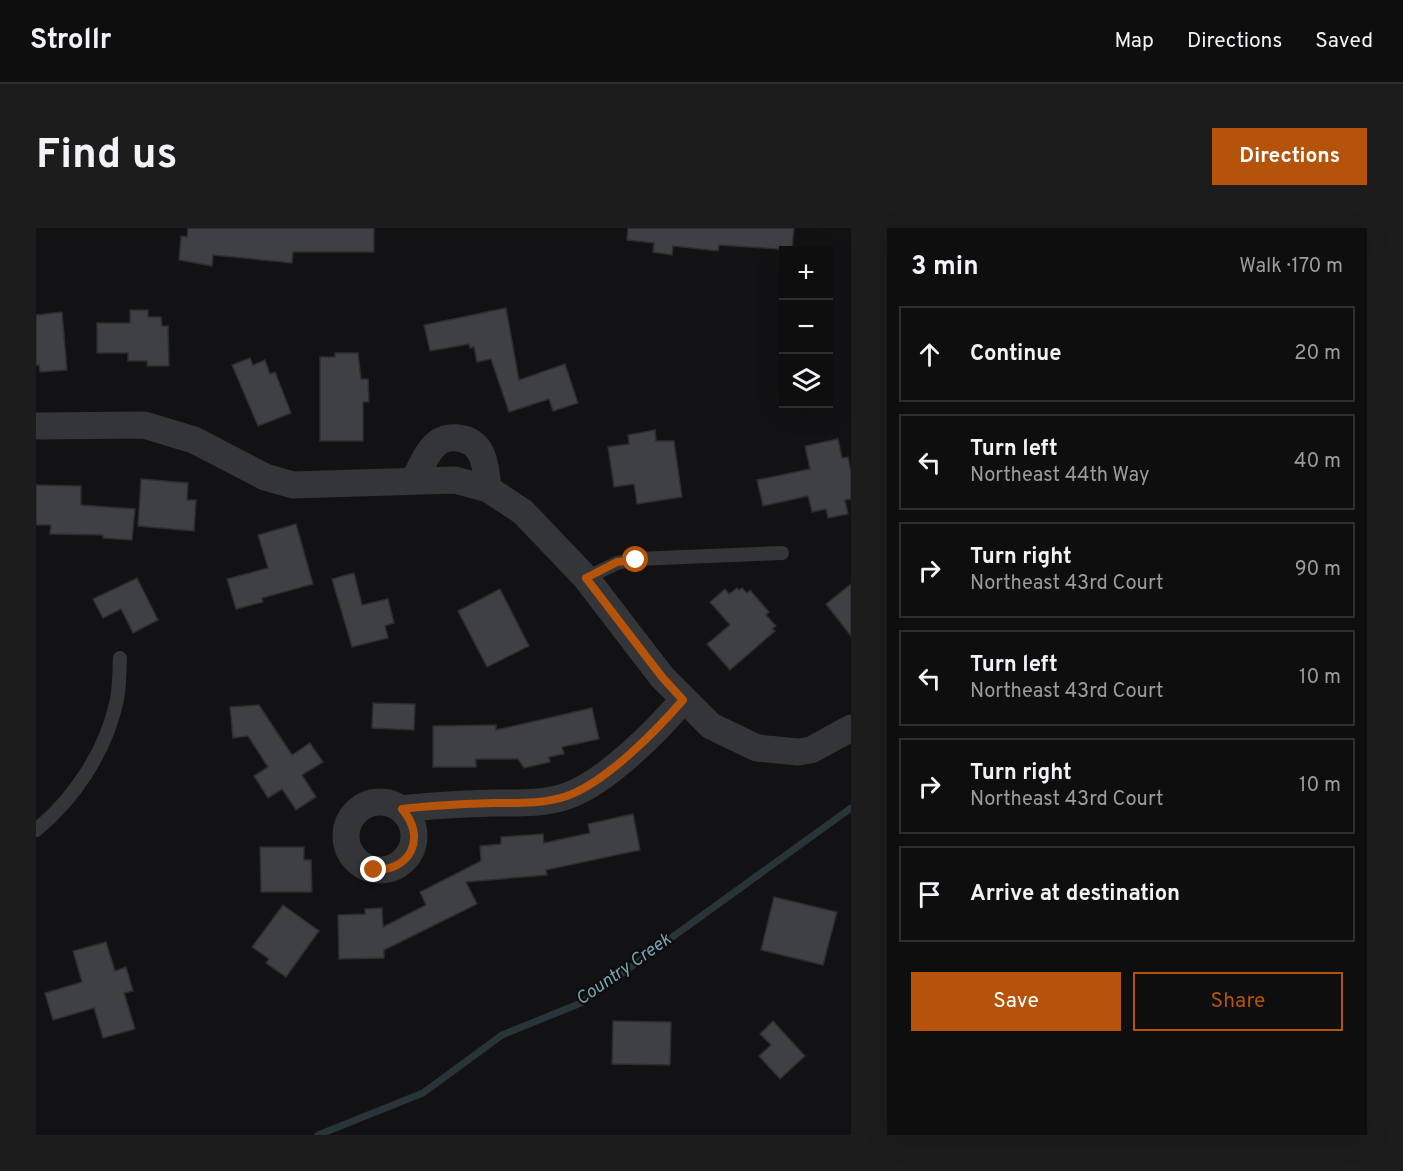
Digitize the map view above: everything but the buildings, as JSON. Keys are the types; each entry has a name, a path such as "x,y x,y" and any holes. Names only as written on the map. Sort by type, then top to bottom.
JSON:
{"street":[{"path":"36,426 144,426 194,440 266,477 293,485 455,480 488,489 524,512 586,578 662,677 711,726 757,748 798,752 812,750 851,728"},
{"path":"414,480 436,444 444,440 461,438 477,447 482,454 488,489"},
{"path":"402,809 433,805 538,802 568,796 614,767 659,728 683,700"}],"lane":[{"path":"586,578 617,562 782,553"},
{"path":"36,830 78,787 98,751 116,704 120,658"}],"waterway":[{"name":"Country Creek","path":"318,1135 423,1093 502,1035 581,1003 851,808"}],"route":[{"path":"374,870 396,867 405,860 411,850 414,829 410,818 402,809 433,805 538,802 568,796 614,767 659,728 683,700 662,677 586,578 617,562 636,560"}]}
